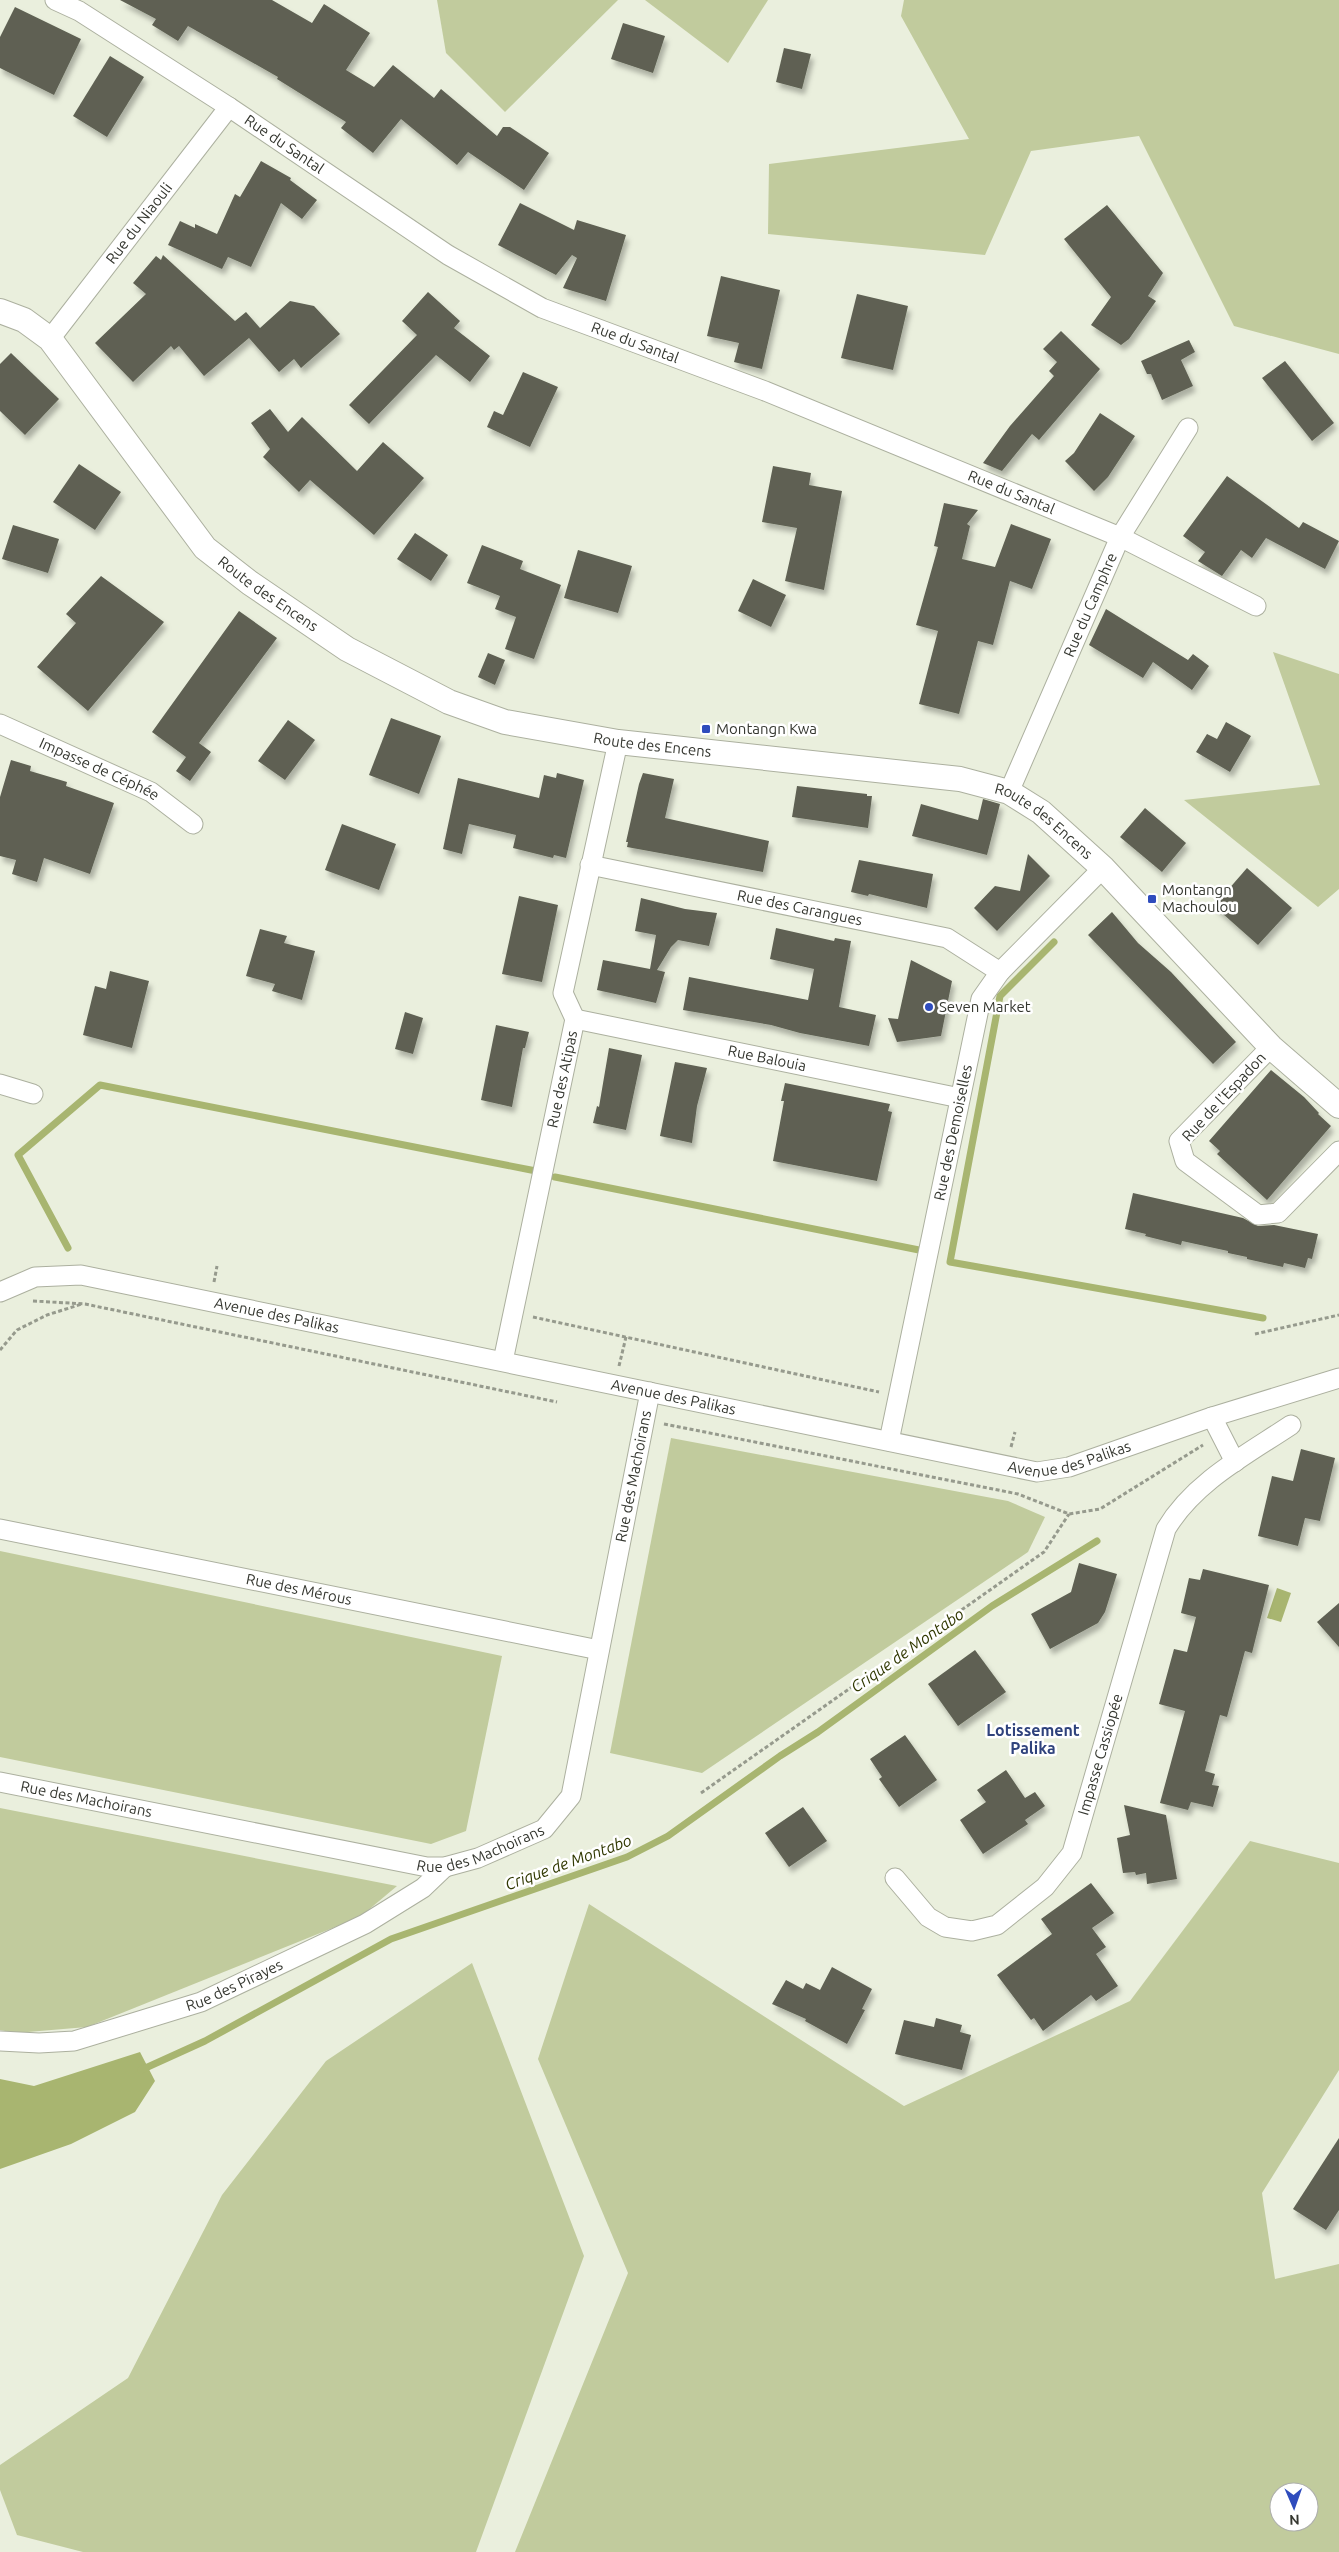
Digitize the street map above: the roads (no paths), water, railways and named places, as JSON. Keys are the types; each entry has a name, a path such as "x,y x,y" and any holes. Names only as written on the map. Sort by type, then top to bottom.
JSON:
{"street":[{"name":"Rue du Santal","path":"55,0 79,11 229,107 448,255 542,308 765,392 1120,537 1256,606"},
{"name":"Rue du Niaouli","path":"50,340 229,107"},
{"name":"Route des Encens","path":"0,311 24,320 50,340 205,548 250,583 347,649 449,702 505,722 618,742 960,779 1009,792 1042,812 1103,868 1271,1047 1339,1106"},
{"name":"Rue du Camphre","path":"1009,792 1120,537 1188,428"},
{"name":"Impasse de Céphée","path":"0,724 151,792 193,824"},
{"name":"Rue des Atipas","path":"503,1361 575,1019 563,993 618,742"},
{"name":"Rue des Carangues","path":"590,865 947,938 1000,972"},
{"name":"Rue des Demoiselles","path":"889,1441 981,999 1000,972 1103,868"},
{"name":"Rue Balouia","path":"575,1019 960,1098"},
{"name":"Rue de l'Espadon","path":"1271,1047 1179,1141 1185,1161 1258,1215 1278,1213 1339,1152"},
{"path":"0,1084 33,1094"},
{"name":"Avenue des Palikas","path":"0,1292 35,1277 81,1275 1036,1472 1069,1467 1212,1417 1339,1378"},
{"name":"Rue des Machoirans","path":"0,1782 427,1867 445,1867 478,1858 544,1829 571,1796 650,1392"},
{"path":"1212,1417 1235,1462"},
{"name":"Impasse Cassiopée","path":"895,1878 928,1917 945,1927 972,1931 997,1925 1045,1887 1059,1871 1072,1853 1166,1529 1176,1512 1197,1490 1291,1425"},
{"name":"Rue des Mérous","path":"0,1529 599,1650"},
{"name":"Rue des Pirayes","path":"0,2041 39,2043 74,2041 201,2002 365,1924 423,1888 445,1867"}],"waterway":[{"path":"1054,942 1000,996 950,1262 1263,1318"},
{"path":"68,1248 18,1155 100,1085 536,1171"},
{"path":"555,1177 919,1250"},
{"name":"Crique de Montabo","path":"141,2070 205,2041 391,1939 627,1857 668,1836 780,1756 818,1732 992,1606 1097,1541"}],"place":[{"name":"Montangn Kwa","path":"706,729"},
{"name":"Montangn Machoulou","path":"1152,899"},
{"name":"Seven Market","path":"929,1007"}],"district":[{"name":"Lotissement Palika","path":"1033,1739"}]}
